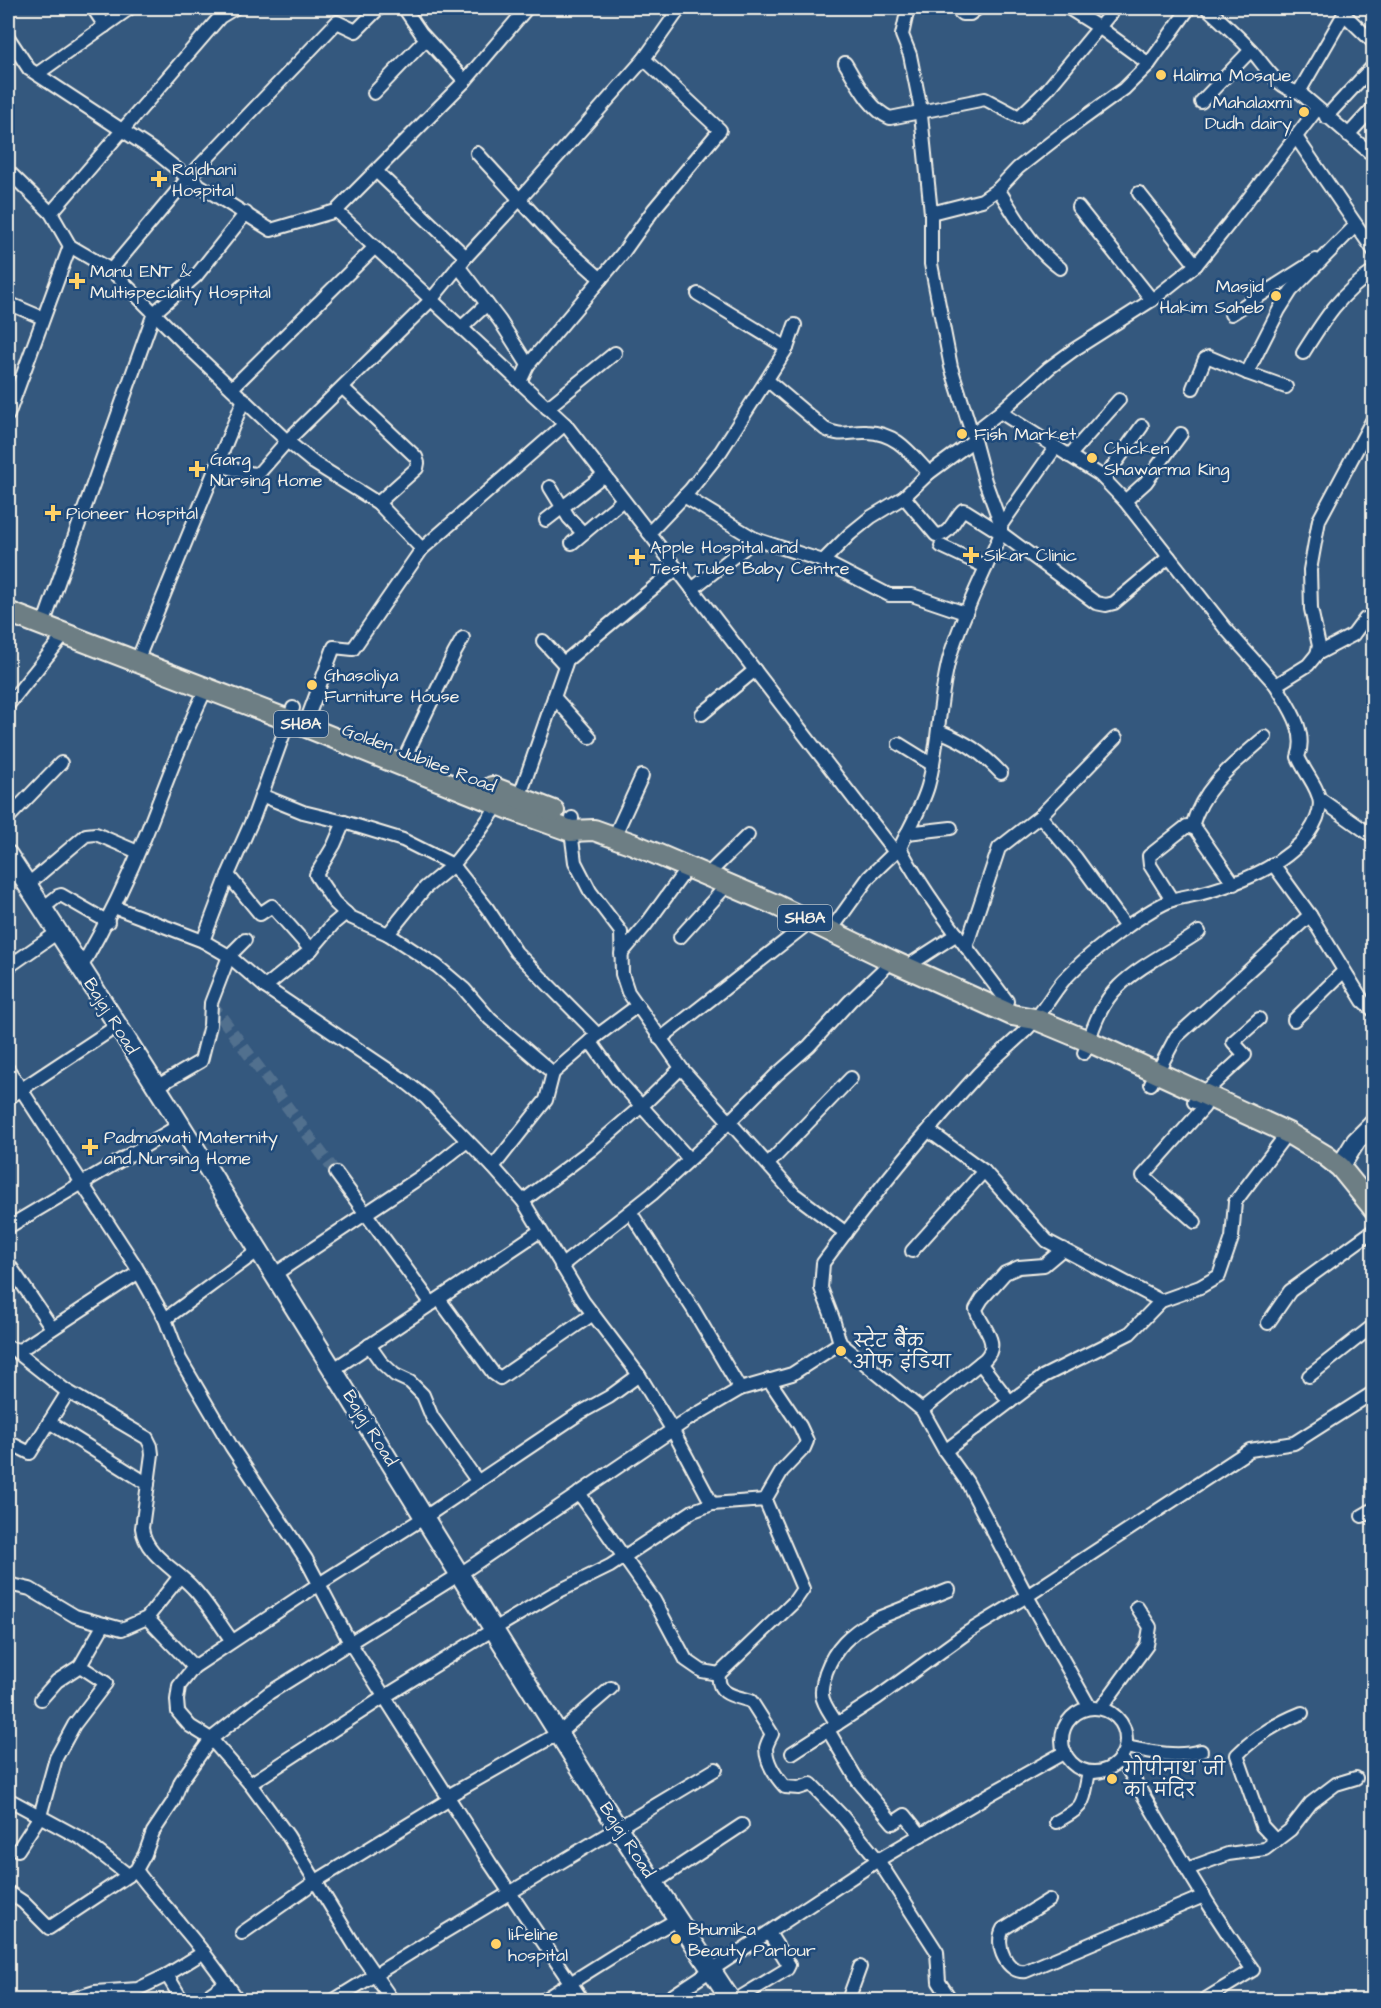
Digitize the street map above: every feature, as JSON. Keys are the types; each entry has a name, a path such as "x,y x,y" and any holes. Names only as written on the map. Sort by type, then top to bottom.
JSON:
{"main road":[{"name":"Golden Jubilee Road","path":"8,598 45,620 519,798 571,824"},
{"name":"SH8A","path":"8,612 45,620 65,634 140,656 207,689 297,714 499,804 594,830 688,867 831,930 899,964 1010,1008 1031,1024 1086,1047 1282,1140 1312,1149"},
{"name":"SH8A","path":"1200,1102 1288,1133 1326,1156 1340,1167 1374,1209"}],"street":[{"path":"93,8 105,26"},
{"path":"37,74 130,8"},
{"path":"51,213 220,17 235,8"},
{"path":"111,270 188,178 337,22 356,32 379,8"},
{"path":"404,8 426,39 465,81"},
{"path":"8,37 13,55 29,69 157,153 188,178 271,230 336,211 465,81 527,8"},
{"path":"218,465 254,474 259,473 287,441 431,300 462,261 644,58 680,8"},
{"path":"908,8 902,35 910,55 921,112 931,213 931,264 951,367 1001,529"},
{"path":"955,8 962,14 970,14 978,8"},
{"path":"1068,8 1149,64"},
{"path":"845,63 874,107 881,114 890,118 985,99 1014,117 1019,117 1047,90 1115,8"},
{"path":"931,213 982,200 998,189 1018,168 1124,90 1149,64 1189,8"},
{"path":"1207,8 1251,50 1266,70 1292,91 1299,92 1369,152"},
{"path":"1299,92 1344,11 1374,43"},
{"path":"374,93 426,39"},
{"path":"1201,102 1251,50"},
{"path":"519,382 528,365 622,254 654,209 720,130 644,58"},
{"path":"823,561 871,517 904,497 929,472 973,437 1049,368 1152,300 1196,265 1296,137 1374,65"},
{"path":"1348,135 1374,107"},
{"path":"1296,137 1374,250"},
{"path":"477,153 556,239 601,279"},
{"path":"8,171 51,213 69,246 111,270 287,441 314,464 378,503 422,549"},
{"path":"376,171 462,261 528,365"},
{"path":"998,189 1043,256 1060,268"},
{"path":"1139,193 1196,265"},
{"path":"1078,207 1152,300"},
{"path":"336,211 565,424 676,569 898,850 1010,1008"},
{"path":"45,620 154,313 196,276 246,213"},
{"path":"1247,374 1284,302 1325,255 1356,225"},
{"path":"8,415 69,246"},
{"path":"232,388 375,247"},
{"path":"1231,314 1325,255"},
{"path":"1303,353 1340,298 1374,271"},
{"path":"698,294 788,348"},
{"path":"8,303 43,318"},
{"path":"461,328 488,304"},
{"path":"649,533 684,496 720,451 788,348 795,325"},
{"path":"547,408 615,352"},
{"path":"1193,388 1207,357 1286,387"},
{"path":"767,380 825,429 835,434 868,432 895,439 929,472"},
{"path":"343,387 416,457 418,463 417,468 378,503"},
{"path":"140,656 244,399"},
{"path":"1069,456 1119,399"},
{"path":"1000,412 1104,479 1125,501 1225,628 1276,684 1297,722 1301,748 1298,757 1307,776 1320,794 1320,813 1308,834 1293,850 1273,864 1234,884 1172,900 1126,927 1084,960 1044,1004 1031,1024 980,1073 929,1131 823,1263 821,1288 840,1343 922,1410 945,1451 967,1482 1027,1596 1095,1708"},
{"path":"1317,654 1319,646 1311,609 1310,580 1312,552 1319,520 1374,417"},
{"path":"203,941 261,795 297,714 334,647 353,649 422,549 565,424"},
{"path":"1104,479 1142,426"},
{"path":"1125,501 1146,482 1180,434"},
{"path":"831,930 869,877 898,850 907,833 927,789 939,731 940,698 950,656 965,613 1001,529 1055,448"},
{"path":"546,520 604,476"},
{"path":"550,487 583,533"},
{"path":"684,496 756,540 823,561 889,596 912,595 965,613"},
{"path":"904,497 936,535 945,534 963,510 1001,529 1096,603 1106,605 1114,603 1169,557"},
{"path":"572,543 623,500"},
{"path":"692,589 756,540"},
{"path":"941,546 986,567"},
{"path":"519,798 567,660 676,569"},
{"path":"1276,684 1308,665 1317,654 1353,635 1365,619"},
{"path":"8,705 65,634"},
{"path":"406,755 463,638"},
{"path":"543,641 565,664"},
{"path":"702,714 755,670"},
{"path":"81,968 108,922 189,723 207,689"},
{"path":"554,697 590,737"},
{"path":"939,731 983,753 1001,773"},
{"path":"1192,826 1197,809 1208,791 1265,737"},
{"path":"966,947 996,852 1040,816 1116,738"},
{"path":"899,744 933,765"},
{"path":"8,818 61,763"},
{"path":"614,837 642,776"},
{"path":"261,795 303,812 403,840 453,865 516,952 594,1038 617,1079 689,1159"},
{"path":"1320,799 1373,835"},
{"path":"388,934 425,888 453,865 499,804"},
{"path":"1040,816 1076,858 1126,927"},
{"path":"344,822 334,845 316,875 334,902 346,913 388,934 437,966 464,989 490,1019 553,1073"},
{"path":"571,824 575,862 590,891 621,932 622,974 627,992 681,1068 794,1194 846,1233"},
{"path":"1192,826 1199,832 1234,884"},
{"path":"1172,900 1150,865 1149,856 1183,828 1192,826"},
{"path":"907,833 951,828"},
{"path":"27,885 86,835 96,834 138,852"},
{"path":"707,875 748,834"},
{"name":"Bajaj Road","path":"8,855 275,1274 618,1828 711,1970 734,2001"},
{"path":"1273,864 1310,915 1364,1001 1374,1011"},
{"path":"621,954 645,926 688,867"},
{"path":"228,875 260,914 272,906 311,950"},
{"path":"680,937 728,884"},
{"path":"42,908 62,895 108,922"},
{"path":"114,907 203,941 229,956 265,987 402,1079 426,1098 523,1201 561,1266 593,1314 639,1375 672,1429 712,1504"},
{"path":"265,987 311,950 333,924 346,913"},
{"path":"1154,1079 1176,1037 1310,915"},
{"path":"660,1038 811,921"},
{"path":"8,967 58,932"},
{"path":"1086,1047 1096,1020 1118,987 1163,954 1199,932"},
{"path":"561,1266 630,1213 689,1159 809,1046 850,1001 899,964 957,934"},
{"path":"156,1087 201,1061 210,1026 211,1003 229,956 245,940"},
{"path":"1294,1020 1344,971"},
{"path":"493,1167 546,1100 553,1073 594,1038 638,1006"},
{"path":"1195,1222 1143,1176 1200,1102 1245,1055 1233,1042 1259,1019"},
{"path":"8,1098 117,1026"},
{"path":"523,1201 592,1149 642,1106 681,1068"},
{"path":"8,1069 139,1272 165,1319 186,1368 231,1446 306,1559 349,1641 582,2001"},
{"path":"768,1164 851,1078"},
{"path":"1340,1167 1356,1141 1374,1123"},
{"path":"8,1227 180,1125"},
{"path":"929,1131 984,1171 1047,1241 1161,1301"},
{"path":"945,1451 1044,1376 1130,1333 1161,1301 1200,1287 1219,1276 1232,1238 1234,1202 1282,1140"},
{"path":"275,1274 428,1172 467,1141"},
{"path":"912,1251 984,1171"},
{"path":"336,1173 436,1302 500,1378 593,1314"},
{"path":"630,1213 693,1309 740,1389"},
{"path":"1269,1323 1290,1291 1374,1230"},
{"path":"334,1369 540,1231"},
{"path":"922,1410 989,1355 992,1342 976,1309 982,1299 1005,1273 1019,1267 1044,1265 1063,1249"},
{"path":"165,1319 259,1250"},
{"path":"8,1263 52,1328"},
{"path":"10,1348 20,1350 139,1272"},
{"path":"1309,1376 1374,1325"},
{"path":"8,1892 23,1902 49,1928 132,1873 145,1854 153,1832 172,1802 181,1781 211,1739 268,1693 460,1574 672,1429 740,1389 792,1374 840,1343"},
{"path":"369,1345 381,1362 395,1375 410,1382 423,1395 432,1417 478,1482"},
{"path":"10,1348 68,1392 147,1438 152,1454 142,1528 144,1538 149,1546 200,1596 232,1641"},
{"path":"980,1363 1010,1402"},
{"path":"392,2001 355,1946 288,1836 250,1784 211,1739 190,1726 178,1712 179,1686 194,1667 232,1641 639,1375"},
{"path":"765,1500 782,1471 804,1448 807,1441 800,1426 769,1380"},
{"path":"8,1442 30,1453 68,1392"},
{"path":"792,1753 877,1698 968,1632 1250,1450 1294,1443 1374,1392"},
{"path":"49,1422 148,1484"},
{"path":"579,1493 654,1600 686,1660 702,1671 719,1674"},
{"path":"250,1784 494,1629 554,1594 610,1566 693,1511 712,1504 765,1500"},
{"path":"765,1500 803,1589 794,1602 719,1674 718,1681 722,1690 728,1695 751,1701 772,1734 766,1746 775,1776 785,1787 799,1788 811,1784 843,1817 878,1860 938,1952 939,1982 951,2001"},
{"path":"1362,1516 1374,1509"},
{"path":"8,1584 30,1589 75,1616 122,1629 147,1618 180,1576"},
{"path":"921,1835 905,1815 893,1823 858,1781 832,1727 822,1688 832,1657 839,1646 873,1620 949,1590"},
{"path":"1095,1708 1147,1645 1150,1628 1137,1607"},
{"path":"147,1618 194,1667"},
{"path":"41,1699 57,1681 80,1666 104,1624"},
{"path":"18,1850 40,1816 56,1758 74,1725 106,1683 80,1666"},
{"path":"242,1933 316,1881 559,1733 611,1688"},
{"path":"1124,1753 1111,1768 1100,1772 1079,1769 1071,1763 1065,1752 1062,1734 1072,1716 1081,1711 1095,1708 1111,1712 1120,1720 1125,1730 1124,1753 1159,1825 1224,1930 1253,1970 1204,2001"},
{"path":"1276,1841 1262,1826 1237,1755 1247,1743 1280,1722 1302,1713"},
{"path":"1124,1753 1171,1755 1201,1751"},
{"path":"666,2001 878,1860 1065,1752"},
{"path":"334,2001 716,1769"},
{"path":"1056,1822 1079,1809 1089,1772"},
{"path":"1187,1869 1228,1854 1265,1849 1290,1830 1311,1803 1336,1784 1356,1778"},
{"path":"8,1799 82,1839 132,1873 180,1923 238,2001"},
{"path":"654,1883 742,1825"},
{"path":"1049,1900 1003,1929 999,1936 999,1942 1011,1969 1018,1972 1026,1971 1204,1896"},
{"path":"543,2001 678,1919"},
{"path":"734,2001 787,1969 789,1965 769,1932"},
{"path":"69,2001 94,1992 138,1989 204,1953"},
{"path":"848,2001 860,1966"},
{"path":"167,1975 182,2001"},
{"path":"201,2001 226,1983"}],"tunnel":[{"path":"211,1003 336,1173"}],"place":[{"name":"Halima Mosque","path":"1161,75"},
{"name":"Mahalaxmi Dudh dairy","path":"1304,112"},
{"name":"Rajdhani Hospital","path":"159,179"},
{"name":"Manu ENT & Multispeciality Hospital","path":"77,281"},
{"name":"Masjid Hakim Saheb","path":"1276,296"},
{"name":"Fish Market","path":"962,434"},
{"name":"Chicken Shawarma King","path":"1092,458"},
{"name":"Garg Nursing Home","path":"197,469"},
{"name":"Pioneer Hospital","path":"53,513"},
{"name":"Sikar Clinic","path":"971,555"},
{"name":"Apple Hospital and Test Tube Baby Centre","path":"637,557"},
{"name":"Ghasoliya Furniture House","path":"312,685"},
{"name":"Padmawati Maternity and Nursing Home","path":"90,1147"},
{"name":"स्टेट बेैंक ओफ इंडिया","path":"841,1351"},
{"name":"गोपीनाथ जी का मंदिर","path":"1112,1779"},
{"name":"Bhumika Beauty Parlour","path":"676,1939"},
{"name":"lifeline hospital","path":"496,1944"}]}
